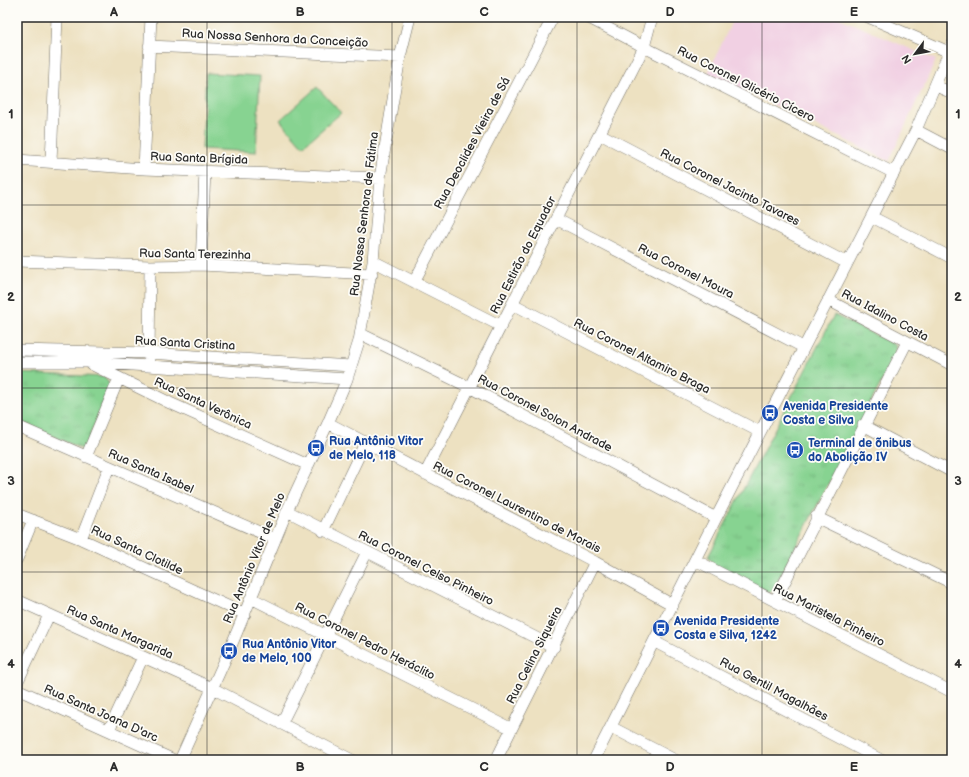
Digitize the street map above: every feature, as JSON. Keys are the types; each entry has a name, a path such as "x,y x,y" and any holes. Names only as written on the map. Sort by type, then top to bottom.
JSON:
{"street":[{"path":"52,162 57,17"},
{"path":"144,168 151,17"},
{"name":"Rua Nossa Senhora de Fátima","path":"351,366 361,334 372,274 380,178 400,57 410,17"},
{"name":"Rua Deoclides Vieira de Sá","path":"414,282 553,17"},
{"name":"Rua Coronel Glicério Cícero","path":"587,17 894,173"},
{"name":"Rua Estirão do Equador","path":"425,474 644,47 652,17"},
{"path":"594,760 803,347 872,217 916,130 936,86 950,48 868,17"},
{"name":"Rua Nossa Senhora da Conceição","path":"150,46 400,57"},
{"path":"936,86 952,93"},
{"path":"916,130 952,149"},
{"name":"Rua Coronel Jacinto Tavares","path":"600,134 847,263"},
{"name":"Rua Santa Brígida","path":"17,160 144,168 380,178"},
{"path":"201,265 205,171"},
{"path":"872,217 952,258"},
{"name":"Rua Coronel Moura","path":"556,219 803,347"},
{"name":"Rua Santa Terezinha","path":"17,261 150,266 201,265 372,274"},
{"path":"373,261 501,326"},
{"path":"149,366 150,266"},
{"name":"Rua Idalino Costa","path":"828,300 952,364"},
{"name":"Rua Coronel Altamiro Braga","path":"513,304 760,432"},
{"name":"Rua Coronel Solon Andrade","path":"361,334 469,388 716,518"},
{"path":"775,602 816,517 907,342"},
{"name":"Rua Santa Cristina","path":"17,350 149,353 351,366"},
{"name":"Rua Santa Cristina","path":"17,362 87,362 347,379"},
{"name":"Rua Santa Verônica","path":"87,362 308,465"},
{"name":"Rua Antônio Vitor de Melo","path":"180,760 245,614 287,511 328,423 351,366"},
{"path":"86,457 119,378"},
{"name":"Rua Coronel Laurentino de Morais","path":"328,423 595,562 673,605"},
{"name":"Rua Santa Isabel","path":"17,426 275,539"},
{"path":"863,426 952,472"},
{"path":"322,531 365,443"},
{"path":"81,539 109,467"},
{"name":"Rua Coronel Celso Pinheiro","path":"287,511 322,531 554,646"},
{"name":"Rua Santa Clotilde","path":"17,514 81,539 245,614"},
{"path":"816,517 952,583"},
{"path":"17,559 33,520"},
{"path":"281,724 367,552"},
{"name":"Rua Maristela Pinheiro","path":"695,560 952,692"},
{"name":"Rua Celina Siqueira","path":"496,760 510,728 554,646 595,562"},
{"name":"Rua Coronel Pedro Heráclito","path":"251,598 510,728"},
{"name":"Rua Santa Margarida","path":"17,600 212,688 352,760"},
{"path":"17,683 49,615"},
{"name":"Rua Gentil Magalhães","path":"655,642 881,760"},
{"path":"109,730 143,656"},
{"name":"Rua Santa Joana D'arc","path":"17,689 174,760"},
{"path":"611,727 675,760"}],"shaded area":[{"path":"734,17 837,17 936,60 889,161 708,73"}],"green space":[{"path":"206,73 260,76 256,152 202,149"},
{"path":"317,87 341,113 303,146 280,120"},
{"path":"834,315 892,343 896,346 895,356 773,590 769,593 715,566 708,557"},
{"path":"17,373 105,377 110,386 84,450 17,420"}],"place":[{"name":"Avenida Presidente Costa e Silva","path":"770,413"},
{"name":"Rua Antônio Vitor de Melo, 118","path":"316,448"},
{"name":"Terminal de õnibus do Abolição IV","path":"795,450"},
{"name":"Avenida Presidente Costa e Silva, 1242","path":"661,628"},
{"name":"Rua Antônio Vitor de Melo, 100","path":"229,651"}]}
